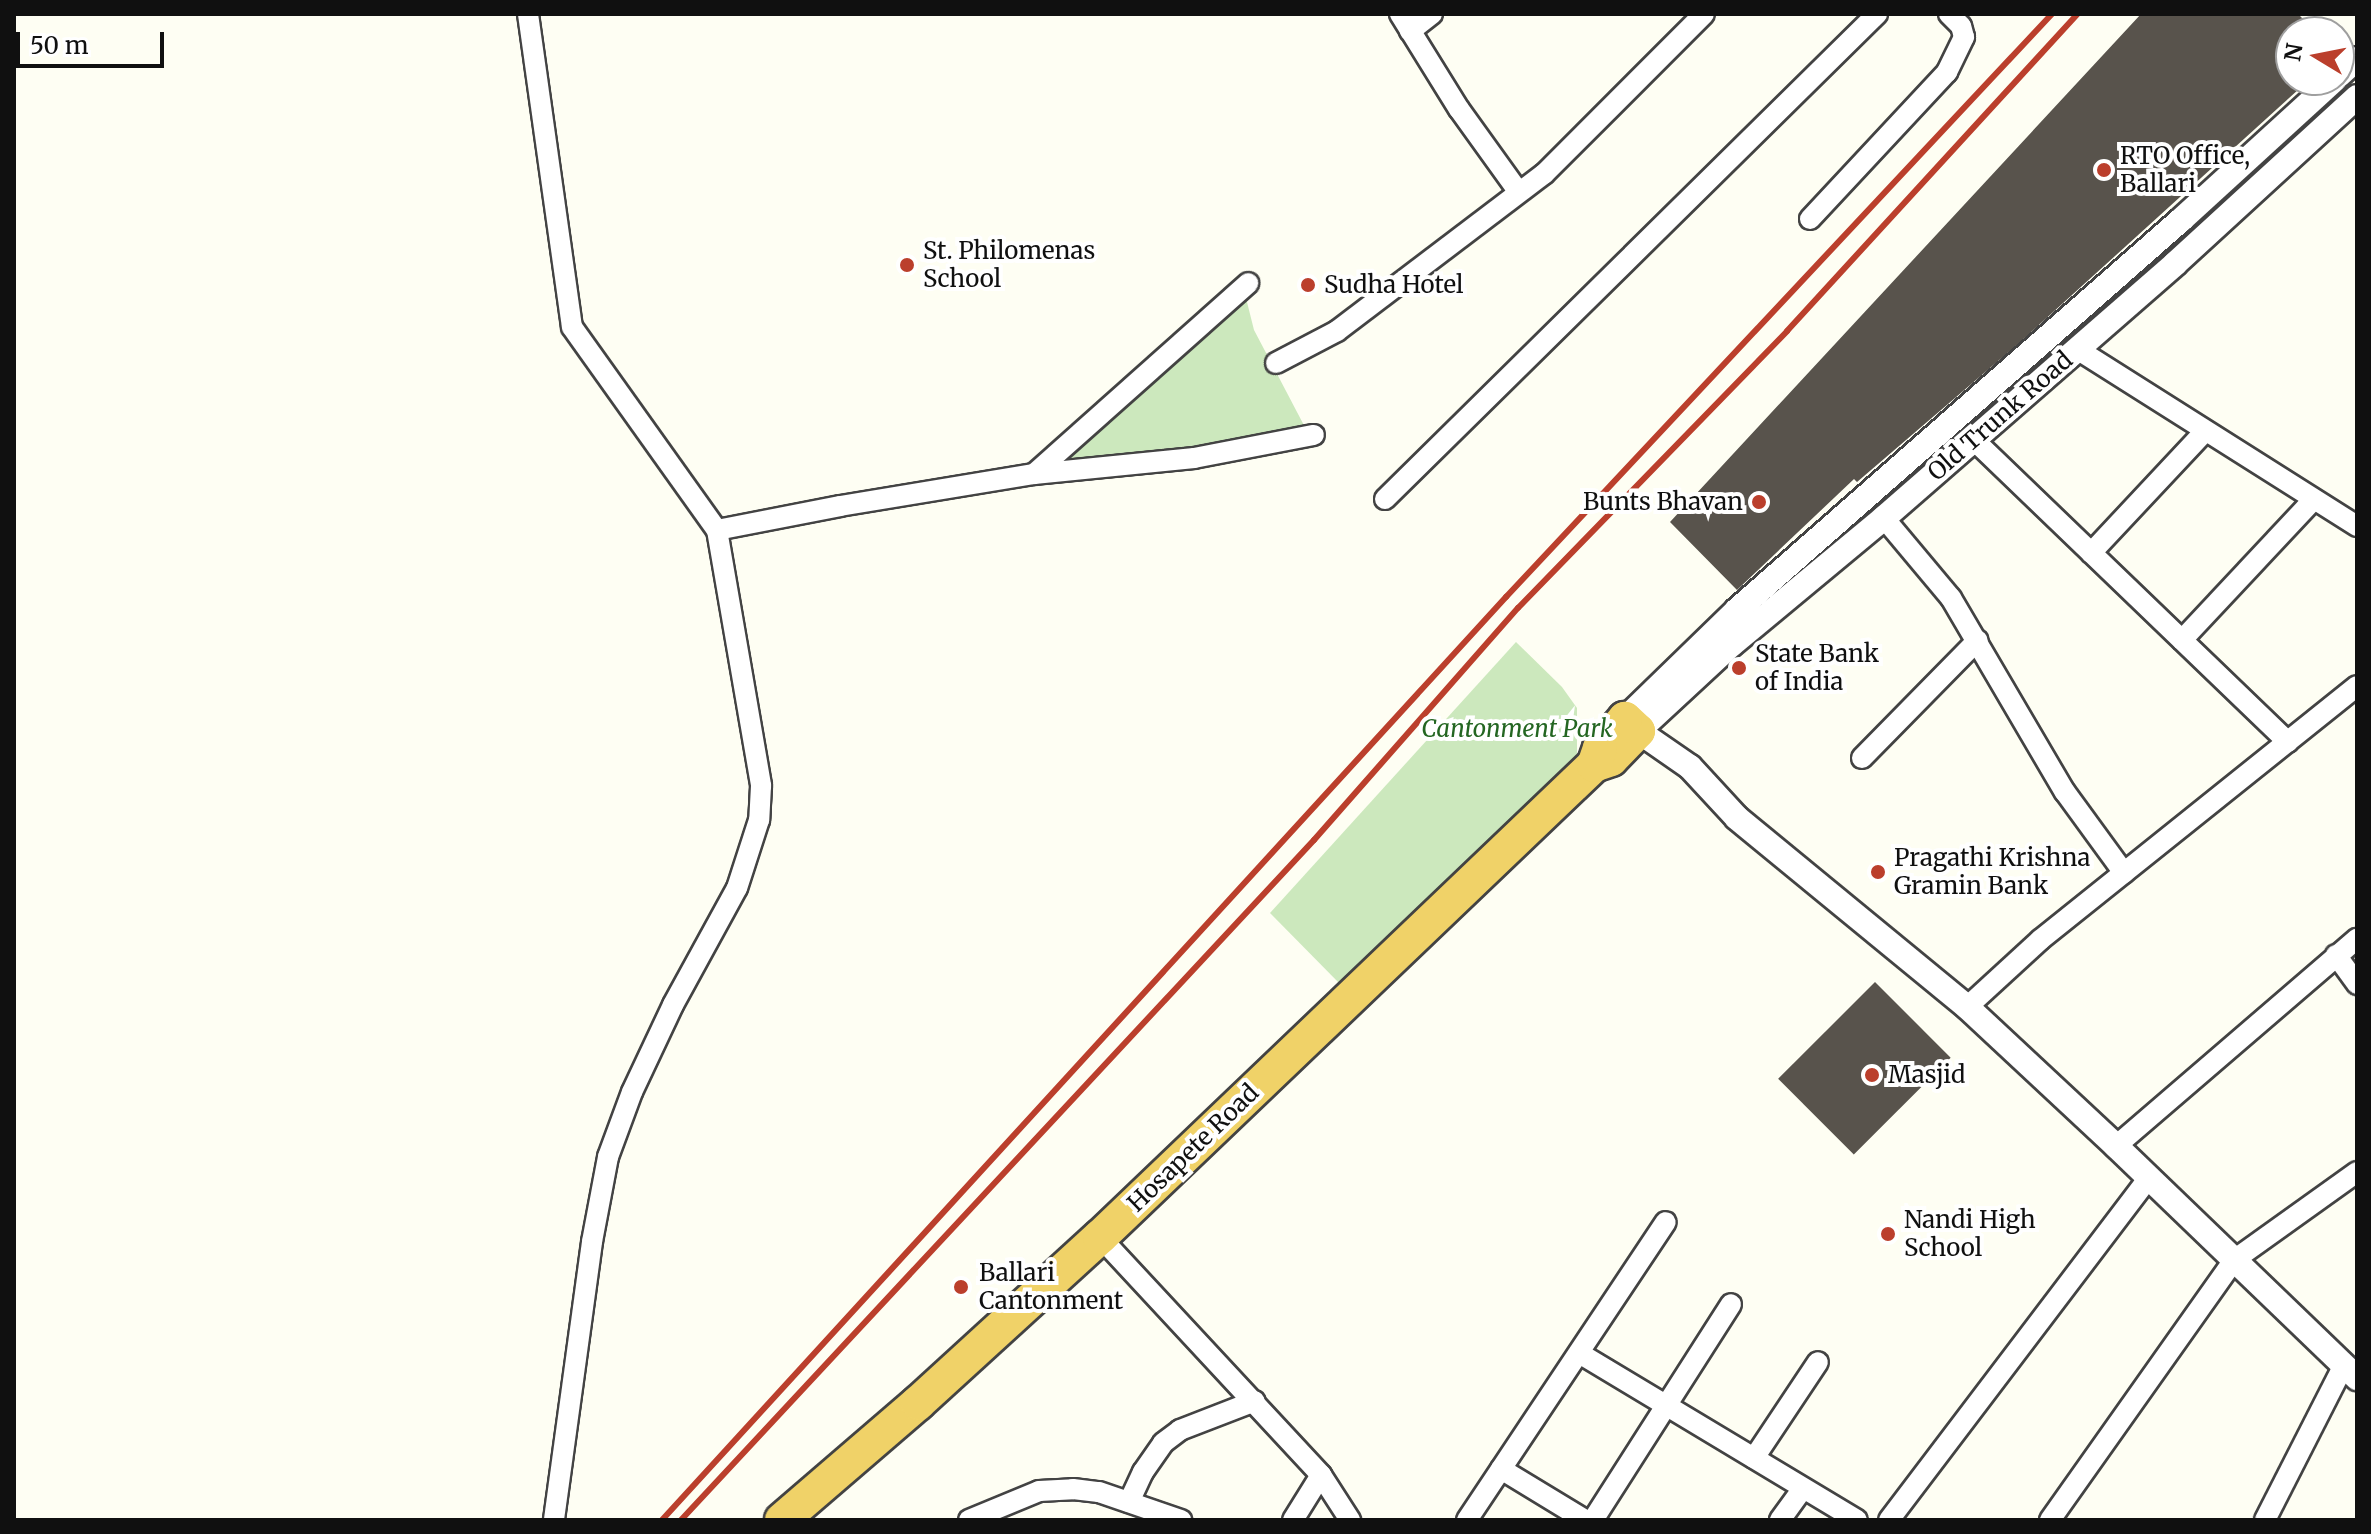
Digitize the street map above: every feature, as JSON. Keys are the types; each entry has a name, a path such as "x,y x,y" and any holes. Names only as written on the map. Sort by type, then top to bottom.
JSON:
{"highway":[{"name":"Hosapete Road","path":"790,1518 1100,1237 1594,765 1600,748 1632,725"}],"street":[{"path":"528,14 572,327 717,530 761,786 759,820 737,888 666,1020 632,1092 608,1157 592,1242 554,1520"},
{"path":"1432,14 1405,23 1459,109 1518,191"},
{"path":"1276,363 1337,331 1544,174 1704,14"},
{"path":"1385,499 1877,14"},
{"path":"1810,219 1947,72 1964,37 1961,26 1949,14"},
{"name":"Old Trunk Road","path":"1632,725 1737,610 2316,96"},
{"name":"Old Trunk Road","path":"1632,725 1884,518 2230,216 2357,97"},
{"path":"2211,192 2230,216"},
{"path":"1034,474 1248,283"},
{"path":"2077,349 2357,526"},
{"path":"2091,553 2205,431"},
{"path":"717,530 1034,474 1194,458 1314,435"},
{"path":"1973,439 2288,742"},
{"path":"2182,640 2313,500"},
{"path":"1884,518 1951,598 2044,759 2096,838 2124,873"},
{"path":"1862,758 1978,640"},
{"path":"1967,1007 2040,940 2357,686"},
{"path":"1632,725 1690,767 1737,818 1967,1007 2351,1372 2265,1520"},
{"path":"2116,1146 2357,939"},
{"path":"2336,955 2357,984"},
{"path":"2050,1520 2234,1260 2357,1172"},
{"path":"1889,1520 2149,1177"},
{"path":"1467,1520 1666,1222"},
{"path":"1100,1237 1321,1475 1350,1520"},
{"path":"1593,1520 1731,1304"},
{"path":"1579,1353 1857,1520"},
{"path":"1754,1458 1818,1362"},
{"path":"1129,1502 1143,1472 1163,1443 1180,1430 1255,1401"},
{"path":"1501,1469 1585,1520"},
{"path":"1293,1520 1321,1475"},
{"path":"1780,1520 1803,1488"},
{"path":"969,1520 1039,1491 1099,1492 1181,1520"}],"green space":[{"path":"1244,290 1254,330 1308,433 1050,468"},
{"name":"Cantonment Park","path":"1516,642 1562,687 1577,708 1577,756 1341,985 1270,913"}],"building":[{"name":"RTO Office, Ballari","path":"2141,14 2300,16 2275,16 2275,96 2291,96 2018,344 1857,482 1854,479 1737,590 1670,522"},
{"name":"Masjid","path":"1875,982 1951,1058 1854,1155 1778,1079"}],"railway":[{"path":"662,1520 1506,597 2052,14"},
{"path":"681,1520 1314,840 1518,608 1787,331 2077,14"}],"place":[{"name":"RTO Office, Ballari","path":"2104,170"},
{"name":"St. Philomenas School","path":"907,265"},
{"name":"Sudha Hotel","path":"1308,285"},
{"name":"Bunts Bhavan","path":"1759,502"},
{"name":"State Bank of India","path":"1739,668"},
{"name":"Pragathi Krishna Gramin Bank","path":"1878,872"},
{"name":"Masjid","path":"1872,1075"},
{"name":"Nandi High School","path":"1888,1234"},
{"name":"Ballari Cantonment","path":"961,1287"}]}
